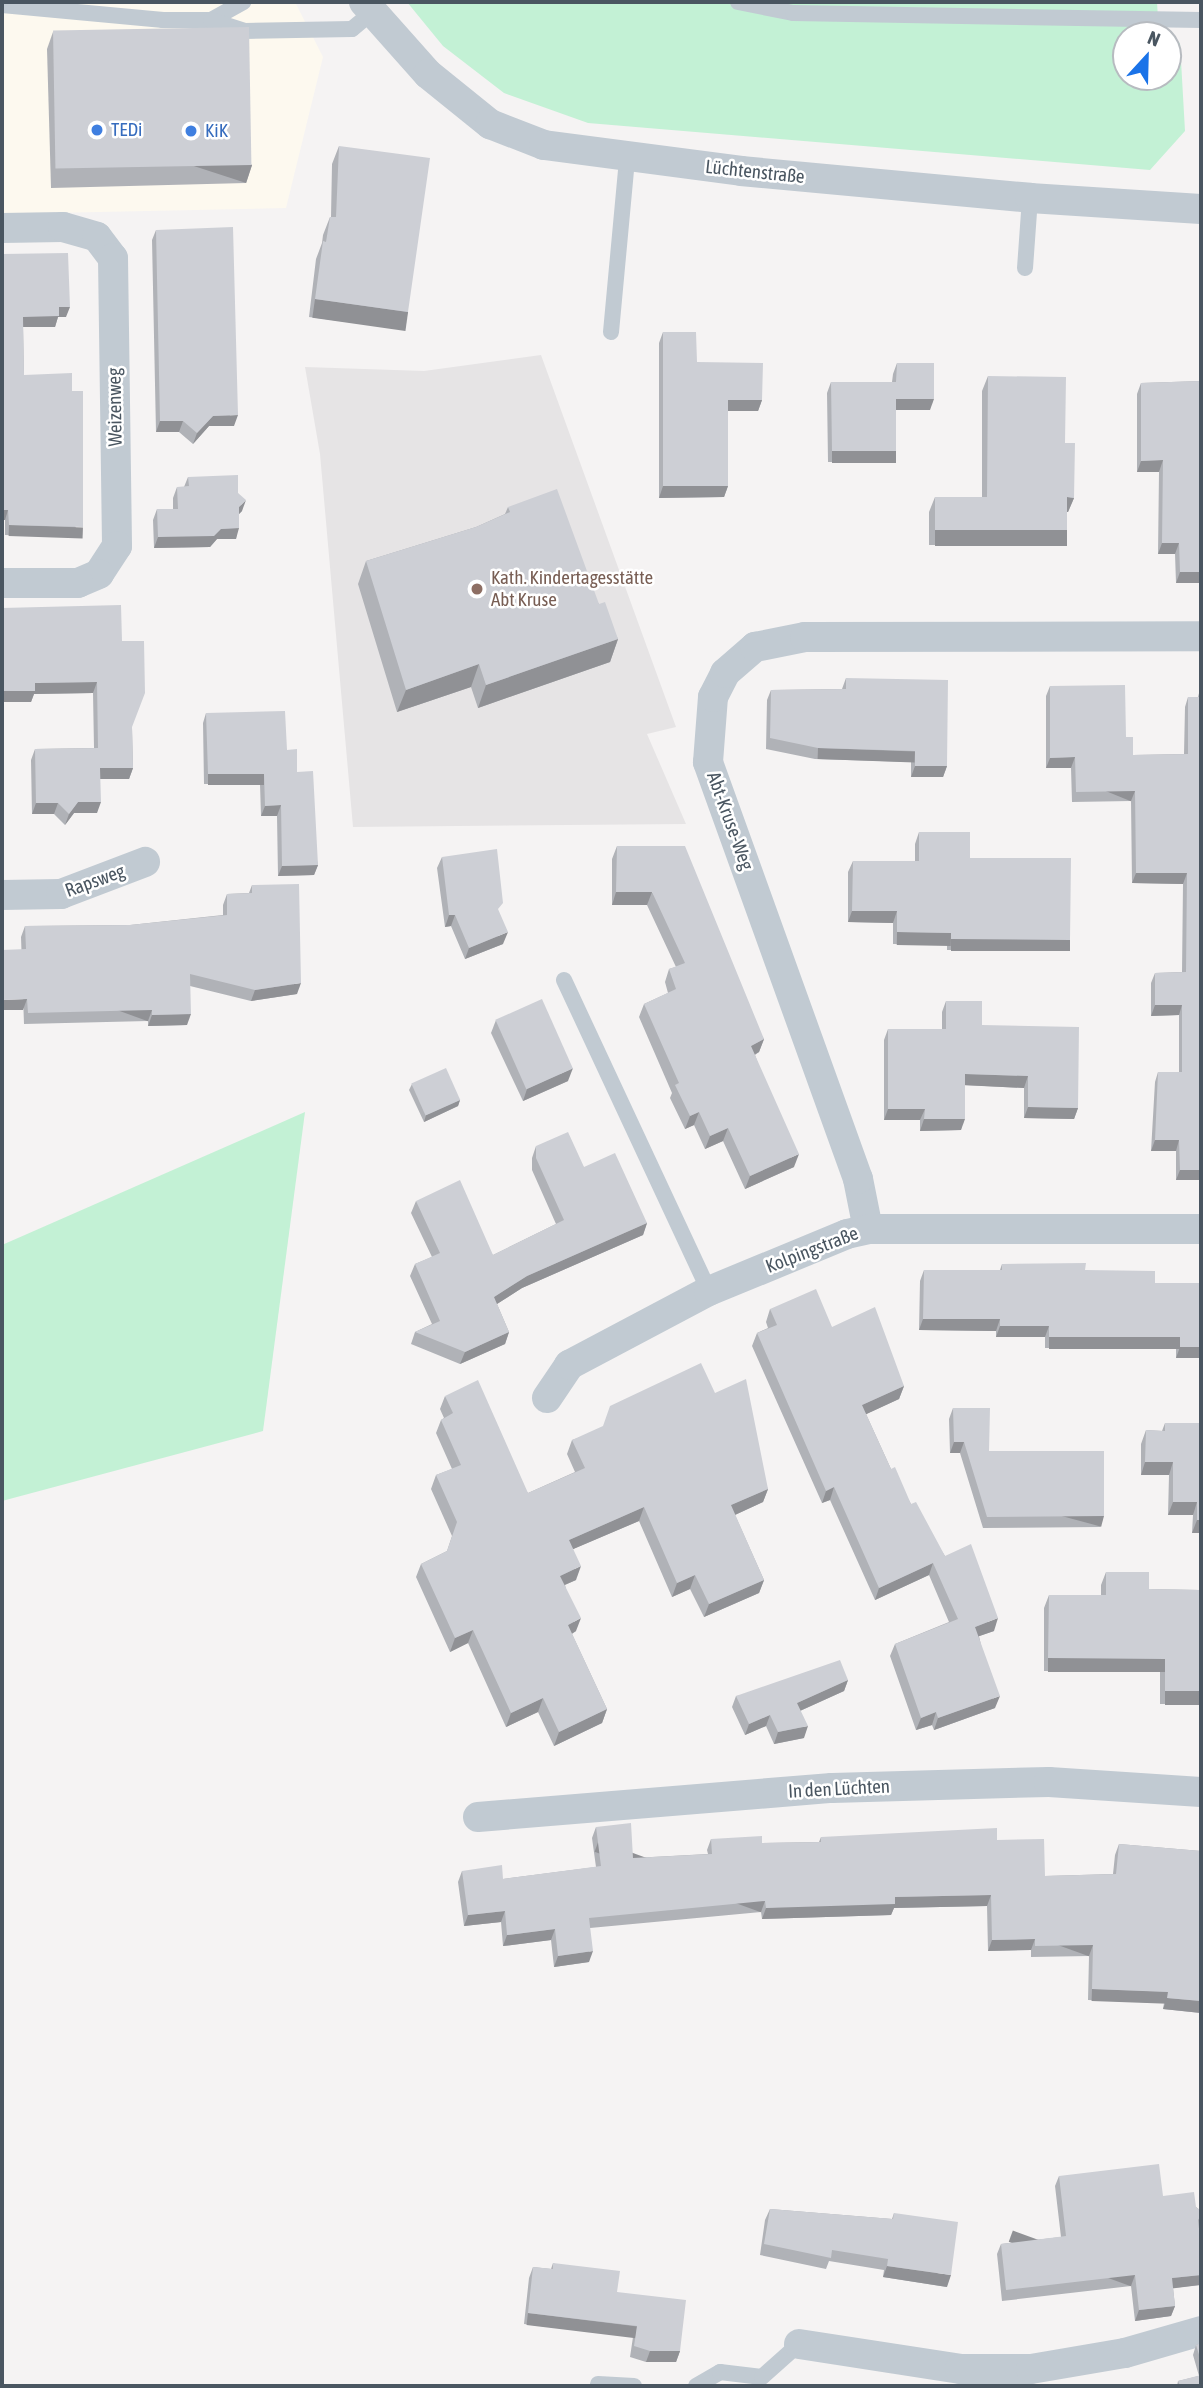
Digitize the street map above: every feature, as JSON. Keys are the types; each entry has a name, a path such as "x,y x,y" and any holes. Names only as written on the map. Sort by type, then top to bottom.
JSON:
{"street":[{"name":"Lüchtenstraße","path":"368,7 428,74 490,124 544,145 627,159 1030,198 1201,209"},
{"name":"Weizenweg","path":"2,228 63,227 97,237 113,258 117,546 99,574 78,583 2,583"},
{"name":"Abt-Kruse-Weg","path":"868,1229 858,1179 708,762 713,697 725,673 755,647 805,637 1201,636"},
{"name":"Rapsweg","path":"2,895 61,894 145,862"},
{"name":"Kolpingstraße","path":"547,1398 569,1365 709,1291 868,1229 1201,1229"},
{"name":"In den Lüchten","path":"478,1817 832,1788 1049,1782 1201,1792"},
{"path":"799,2344 960,2369 1031,2369 1125,2353 1201,2331"}],"lane":[{"path":"211,20 243,2"},
{"path":"738,2 793,13 1201,20"},
{"path":"2,5 163,20 211,20 245,31 352,29 368,7"},
{"path":"611,332 627,159"},
{"path":"1025,268 1030,198"},
{"path":"564,980 709,1291"},
{"path":"696,2386 720,2372 762,2377 799,2344"},
{"path":"598,2384 634,2386"}],"shaded area":[{"path":"2,2 295,2 323,57 286,208 2,214"},
{"name":"Kath. Kindertagesstätte Abt Kruse","path":"541,355 676,727 647,734 686,824 353,827 320,454 305,367 424,371"}],"green space":[{"path":"407,2 1157,2 1158,21 1112,21 1112,91 1182,91 1182,78 1185,131 1150,170 588,123 504,93 443,46"},
{"path":"305,1112 263,1431 2,1501 2,1245"}],"building":[{"path":"249,27 251,165 55,168 53,30"},
{"path":"339,146 430,158 408,312 315,299 323,241 326,242 330,217 336,217"},
{"path":"233,227 238,415 213,416 197,433 183,421 160,421 156,230"},
{"path":"68,253 70,307 59,307 59,316 23,317 24,375 72,373 72,391 83,391 83,527 9,525 8,510 2,510 2,254"},
{"path":"663,332 696,332 697,362 763,363 762,400 728,400 728,486 663,486"},
{"path":"897,363 934,363 934,399 896,399 896,451 832,451 831,382 896,382"},
{"path":"988,376 1066,377 1065,443 1075,443 1074,498 1067,497 1067,530 935,530 935,497 987,497"},
{"path":"1201,381 1201,572 1180,572 1179,543 1162,543 1163,460 1141,461 1141,383"},
{"path":"238,475 238,493 246,500 239,507 239,528 221,529 214,536 158,537 157,509 178,509 177,487 189,486 188,477"},
{"name":"Kath. Kindertagesstätte Abt Kruse","path":"557,489 599,604 605,602 618,639 486,685 479,664 406,690 366,561 476,527 510,512 508,507"},
{"path":"121,605 122,641 144,641 145,693 132,727 133,768 100,768 101,802 78,802 69,814 58,803 36,803 35,749 98,748 97,682 35,683 35,691 2,691 2,608"},
{"path":"846,678 948,680 947,766 915,766 915,751 818,748 770,738 771,690 846,689"},
{"path":"1125,685 1126,737 1133,737 1133,755 1188,754 1188,697 1201,697 1201,1170 1180,1170 1179,1140 1155,1140 1158,1072 1182,1072 1182,1005 1155,1005 1155,973 1186,972 1187,873 1136,873 1135,791 1076,792 1075,757 1050,758 1050,686"},
{"path":"285,711 287,750 297,749 297,772 313,771 318,865 282,866 281,805 265,806 264,774 208,774 206,713"},
{"path":"919,832 970,832 970,858 1071,858 1070,940 951,939 951,933 897,932 897,911 852,911 853,861 919,861"},
{"path":"617,846 685,846 764,1039 751,1046 799,1154 750,1176 728,1128 710,1136 699,1112 690,1116 675,1085 679,1083 644,1004 676,989 669,969 685,963 652,892 616,892"},
{"path":"497,849 503,903 498,909 508,932 469,948 455,915 449,915 442,857"},
{"path":"299,884 301,983 255,990 190,974 191,1014 152,1015 152,1010 28,1013 27,999 2,1000 2,950 26,949 25,926 130,925 227,915 227,894 252,893 252,885"},
{"path":"542,999 573,1068 526,1089 495,1020"},
{"path":"946,1001 982,1001 982,1025 1079,1027 1078,1108 1028,1107 1028,1076 965,1074 965,1119 924,1119 925,1109 888,1109 888,1029 946,1029"},
{"path":"446,1068 460,1100 426,1115 411,1083"},
{"path":"568,1132 584,1167 615,1153 647,1223 527,1276 494,1297 509,1332 465,1352 415,1332 440,1321 415,1264 440,1253 416,1201 460,1180 493,1255 564,1220 536,1158 536,1146"},
{"path":"1086,1263 1085,1270 1155,1271 1155,1283 1201,1283 1201,1347 1180,1347 1180,1337 1049,1337 1049,1326 1000,1326 1000,1319 923,1319 924,1270 1002,1270 1002,1264"},
{"path":"816,1289 832,1327 875,1307 904,1386 862,1405 891,1469 895,1467 911,1504 916,1502 945,1556 971,1544 998,1618 975,1627 1000,1696 938,1718 936,1712 921,1718 895,1644 958,1619 933,1563 879,1588 834,1487 826,1491 757,1333 777,1325 770,1309"},
{"path":"701,1363 715,1393 746,1379 768,1489 731,1505 764,1580 709,1604 695,1575 677,1583 644,1507 569,1540 581,1566 560,1576 581,1618 568,1625 607,1709 559,1732 543,1698 511,1713 473,1630 455,1638 421,1564 447,1551 457,1522 436,1475 461,1465 441,1420 453,1413 445,1396 478,1380 528,1493 585,1468 572,1440 603,1426 610,1406"},
{"path":"953,1408 990,1408 989,1451 1104,1451 1104,1516 987,1517 964,1442 954,1442"},
{"path":"1165,1423 1201,1423 1201,1520 1197,1520 1197,1502 1173,1502 1173,1462 1145,1462 1146,1430 1165,1431"},
{"path":"1106,1572 1149,1572 1149,1589 1201,1590 1201,1691 1165,1691 1165,1659 1048,1658 1049,1595 1106,1595"},
{"path":"840,1660 848,1680 797,1703 808,1726 778,1732 770,1715 749,1724 736,1696"},
{"path":"631,1823 633,1858 712,1854 711,1839 762,1836 762,1843 821,1842 821,1837 997,1828 997,1840 1044,1839 1045,1876 1116,1874 1119,1844 1201,1851 1201,2001 1167,1998 1168,1992 1092,1989 1093,1945 1035,1946 1035,1939 992,1940 991,1895 895,1897 895,1904 766,1908 765,1901 589,1918 593,1951 558,1956 555,1929 507,1935 505,1911 468,1915 462,1871 502,1865 503,1879 601,1866 596,1827"},
{"path":"1159,2164 1163,2196 1194,2192 1196,2207 1201,2211 1198,2220 1201,2275 1172,2278 1175,2306 1139,2310 1135,2275 1006,2290 1001,2244 1066,2236 1059,2176"},
{"path":"770,2209 893,2219 894,2213 958,2222 951,2275 887,2266 888,2259 832,2250 831,2258 764,2244"},
{"path":"553,2263 620,2271 617,2292 686,2300 680,2351 650,2351 634,2346 637,2326 528,2313 533,2267 553,2269"},
{"path":"1201,2343 1201,2361 1196,2345"},
{"path":"1201,2375 1201,2386 1180,2386 1178,2381"}],"place":[{"name":"TEDi","path":"97,130"},
{"name":"KiK","path":"191,131"},
{"name":"Kath. Kindertagesstätte Abt Kruse","path":"477,589"}]}
